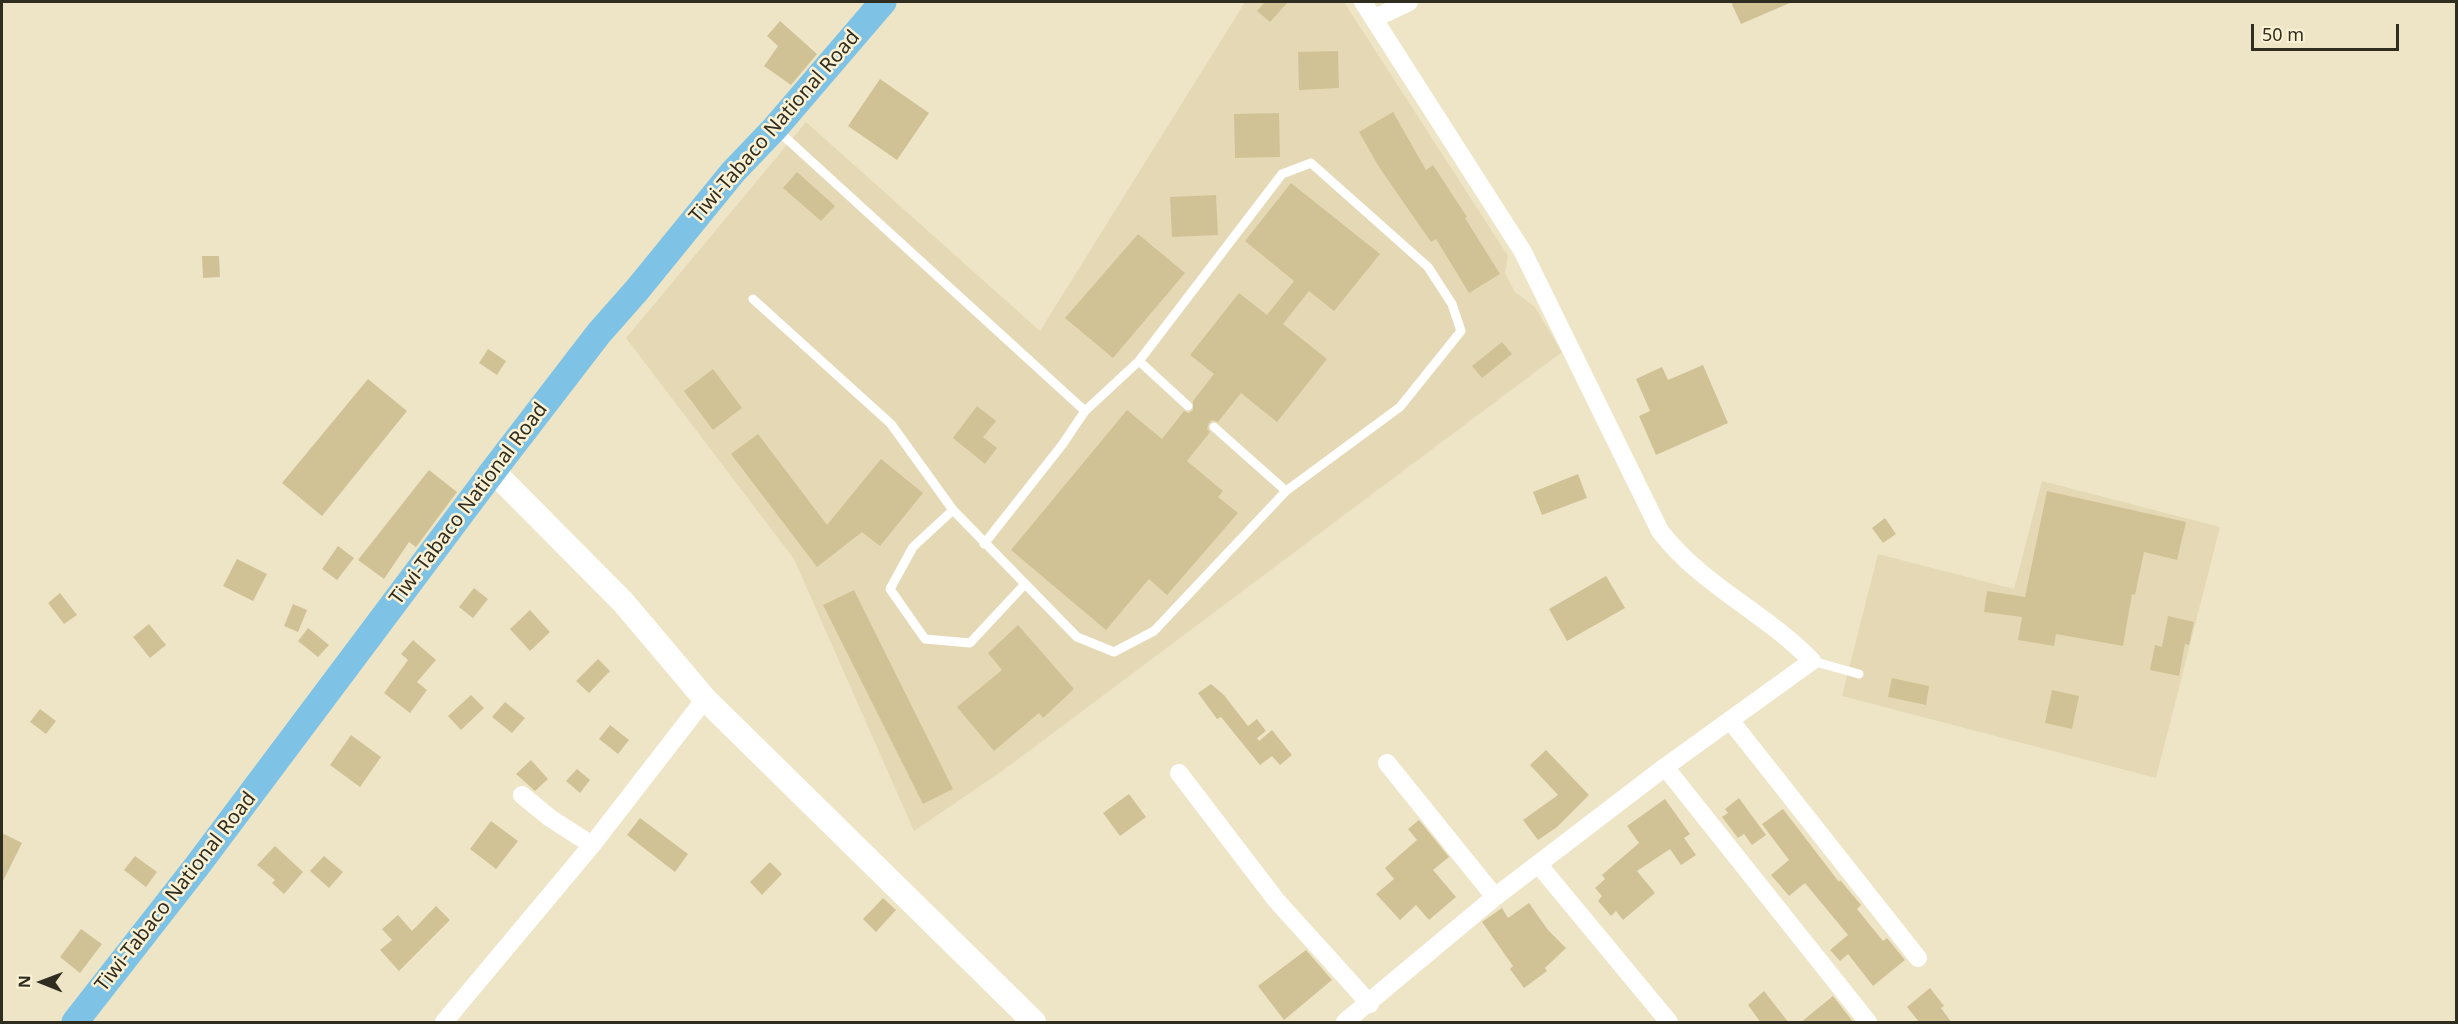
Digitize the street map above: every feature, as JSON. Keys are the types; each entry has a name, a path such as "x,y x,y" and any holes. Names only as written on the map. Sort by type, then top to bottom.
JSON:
{"main road":[{"name":"Tiwi-Tabaco National Road","path":"75,1023 334,685 492,471 599,333 733,172 775,128 883,2"},
{"path":"492,471 623,602 705,699 1034,1023"}],"street":[{"path":"1345,1023 1495,897 1665,767 1812,661 1794,642 1677,553 1660,531 1523,252 1363,2"},
{"path":"1375,18 1409,2"},
{"path":"444,1023 592,845 705,699"},
{"path":"1730,720 1918,958"},
{"path":"1387,763 1495,897"},
{"path":"1665,767 1868,1023"},
{"path":"1179,773 1276,900 1370,1004"},
{"path":"522,795 550,818 592,845"},
{"path":"1538,864 1669,1023"}],"lane":[{"path":"775,128 1085,411"},
{"path":"753,299 891,424 953,510 984,544 1077,637 1114,652 1154,631 1286,491 1400,407 1461,331 1452,304 1428,267 1311,163 1282,174 1138,361 1085,411 1062,445 984,544"},
{"path":"1138,361 1188,406"},
{"path":"1214,427 1286,491"},
{"path":"953,510 913,547 890,589 926,639 970,643 1025,584"},
{"path":"1812,661 1858,674"}],"shaded area":[{"path":"1245,2 1344,2 1508,256 1505,273 1515,292 1535,307 1562,352 1005,769 914,831 794,559 626,338 806,122 1040,331"},
{"path":"2042,481 2220,527 2156,778 1842,696 1878,554 2014,589"}],"building":[{"path":"1265,2 1288,2 1270,22 1257,11"},
{"path":"1731,2 1792,2 1741,24"},
{"path":"780,21 817,54 791,85 764,66 778,46 767,36"},
{"path":"1338,51 1339,88 1299,90 1298,52"},
{"path":"880,79 929,113 897,160 848,126"},
{"path":"1393,112 1426,170 1433,165 1500,274 1469,293 1436,239 1431,242 1379,167 1359,132"},
{"path":"1279,113 1280,157 1235,158 1234,114"},
{"path":"797,172 835,206 821,221 783,188"},
{"path":"1291,183 1380,254 1334,311 1309,291 1283,324 1327,359 1277,422 1241,393 1218,422 1212,420 1209,423 1207,429 1210,432 1187,461 1223,491 1218,497 1238,513 1167,595 1149,579 1106,630 1011,550 1127,410 1162,439 1184,411 1189,413 1193,410 1193,401 1214,374 1190,355 1239,293 1267,315 1294,281 1245,241"},
{"path":"1216,195 1218,235 1172,237 1170,197"},
{"path":"1138,234 1185,273 1113,358 1065,318"},
{"path":"202,256 219,256 220,277 203,278"},
{"path":"1502,342 1512,354 1482,378 1472,366"},
{"path":"488,349 506,361 497,375 479,363"},
{"path":"1703,365 1728,423 1656,455 1639,416 1650,411 1636,379 1662,367 1668,380"},
{"path":"713,369 742,408 713,430 684,391"},
{"path":"368,379 407,411 322,516 282,483"},
{"path":"977,406 996,421 983,437 997,448 985,464 953,438"},
{"path":"758,434 827,525 881,459 923,493 880,546 862,532 817,567 731,454"},
{"path":"429,470 457,492 416,547 409,542 384,579 358,560"},
{"path":"1578,474 1587,498 1542,515 1533,492"},
{"path":"2047,491 2186,522 2177,560 2144,552 2135,595 2132,594 2123,646 2056,634 2054,646 2018,640 2022,617 1984,612 1987,591 2025,597"},
{"path":"1885,518 1896,534 1883,543 1872,528"},
{"path":"338,546 354,558 337,580 322,569"},
{"path":"237,559 267,574 253,601 223,586"},
{"path":"1606,576 1625,608 1567,641 1549,609"},
{"path":"474,588 488,599 473,618 459,607"},
{"path":"854,590 953,789 923,804 823,605"},
{"path":"60,593 77,615 64,624 48,603"},
{"path":"293,604 307,610 298,632 284,626"},
{"path":"530,610 550,632 530,651 510,629"},
{"path":"2168,616 2194,622 2189,645 2185,644 2179,676 2150,670 2155,645 2162,647"},
{"path":"149,624 166,645 150,658 133,637"},
{"path":"1018,625 1074,689 1043,718 1039,713 994,751 957,707 1002,670 988,653"},
{"path":"308,628 329,645 318,657 298,641"},
{"path":"413,640 436,660 417,682 427,690 410,713 384,693 408,660 401,654"},
{"path":"598,659 610,671 589,693 576,681"},
{"path":"1892,678 1929,686 1926,705 1888,697"},
{"path":"1211,684 1224,695 1248,726 1257,719 1266,731 1257,738 1259,741 1272,730 1292,755 1280,765 1272,756 1260,765 1221,717 1217,719 1198,693"},
{"path":"2052,690 2079,696 2072,729 2045,723"},
{"path":"471,695 484,708 461,730 448,716"},
{"path":"505,702 525,718 512,733 492,717"},
{"path":"40,709 56,721 46,734 30,722"},
{"path":"610,725 629,740 618,754 599,739"},
{"path":"351,735 381,757 360,787 330,765"},
{"path":"1546,750 1589,795 1557,827 1538,840 1523,820 1558,795 1530,765"},
{"path":"531,760 548,779 535,791 516,774"},
{"path":"577,769 590,780 580,793 566,781"},
{"path":"1129,794 1146,817 1120,836 1103,813"},
{"path":"1739,798 1766,835 1752,845 1744,834 1738,838 1722,817 1728,813 1725,809"},
{"path":"1665,799 1690,834 1684,838 1696,855 1681,865 1670,849 1637,871 1655,893 1623,920 1616,911 1611,916 1598,901 1602,896 1595,888 1605,879 1602,875 1639,843 1627,826"},
{"path":"1783,809 1839,882 1840,880 1861,905 1857,909 1883,941 1887,938 1905,960 1873,986 1848,954 1840,961 1830,950 1848,935 1805,883 1789,896 1771,875 1789,860 1762,824"},
{"path":"640,818 688,854 675,872 627,835"},
{"path":"1419,820 1449,857 1433,870 1456,897 1429,920 1416,905 1400,920 1376,894 1394,879 1385,868 1417,840 1408,829"},
{"path":"491,821 518,841 496,869 470,849"},
{"path":"2,833 22,843 2,883"},
{"path":"275,846 303,872 284,894 272,883 275,880 257,865"},
{"path":"135,856 157,872 146,887 124,870"},
{"path":"324,856 343,872 329,888 310,871"},
{"path":"770,862 782,874 762,895 750,882"},
{"path":"883,898 896,910 876,932 863,919"},
{"path":"1529,903 1548,930 1566,948 1545,968 1547,971 1524,988 1510,969 1513,966 1482,922 1502,908 1508,918"},
{"path":"436,906 450,920 399,971 380,950 392,940 382,929 398,915 412,931"},
{"path":"81,929 102,944 80,973 60,957"},
{"path":"1306,950 1332,980 1284,1020 1258,986"},
{"path":"1930,988 1944,1006 1941,1008 1952,1023 1920,1023 1907,1007"},
{"path":"1764,991 1789,1023 1761,1023 1748,1005"},
{"path":"1833,996 1854,1023 1800,1023"}]}
